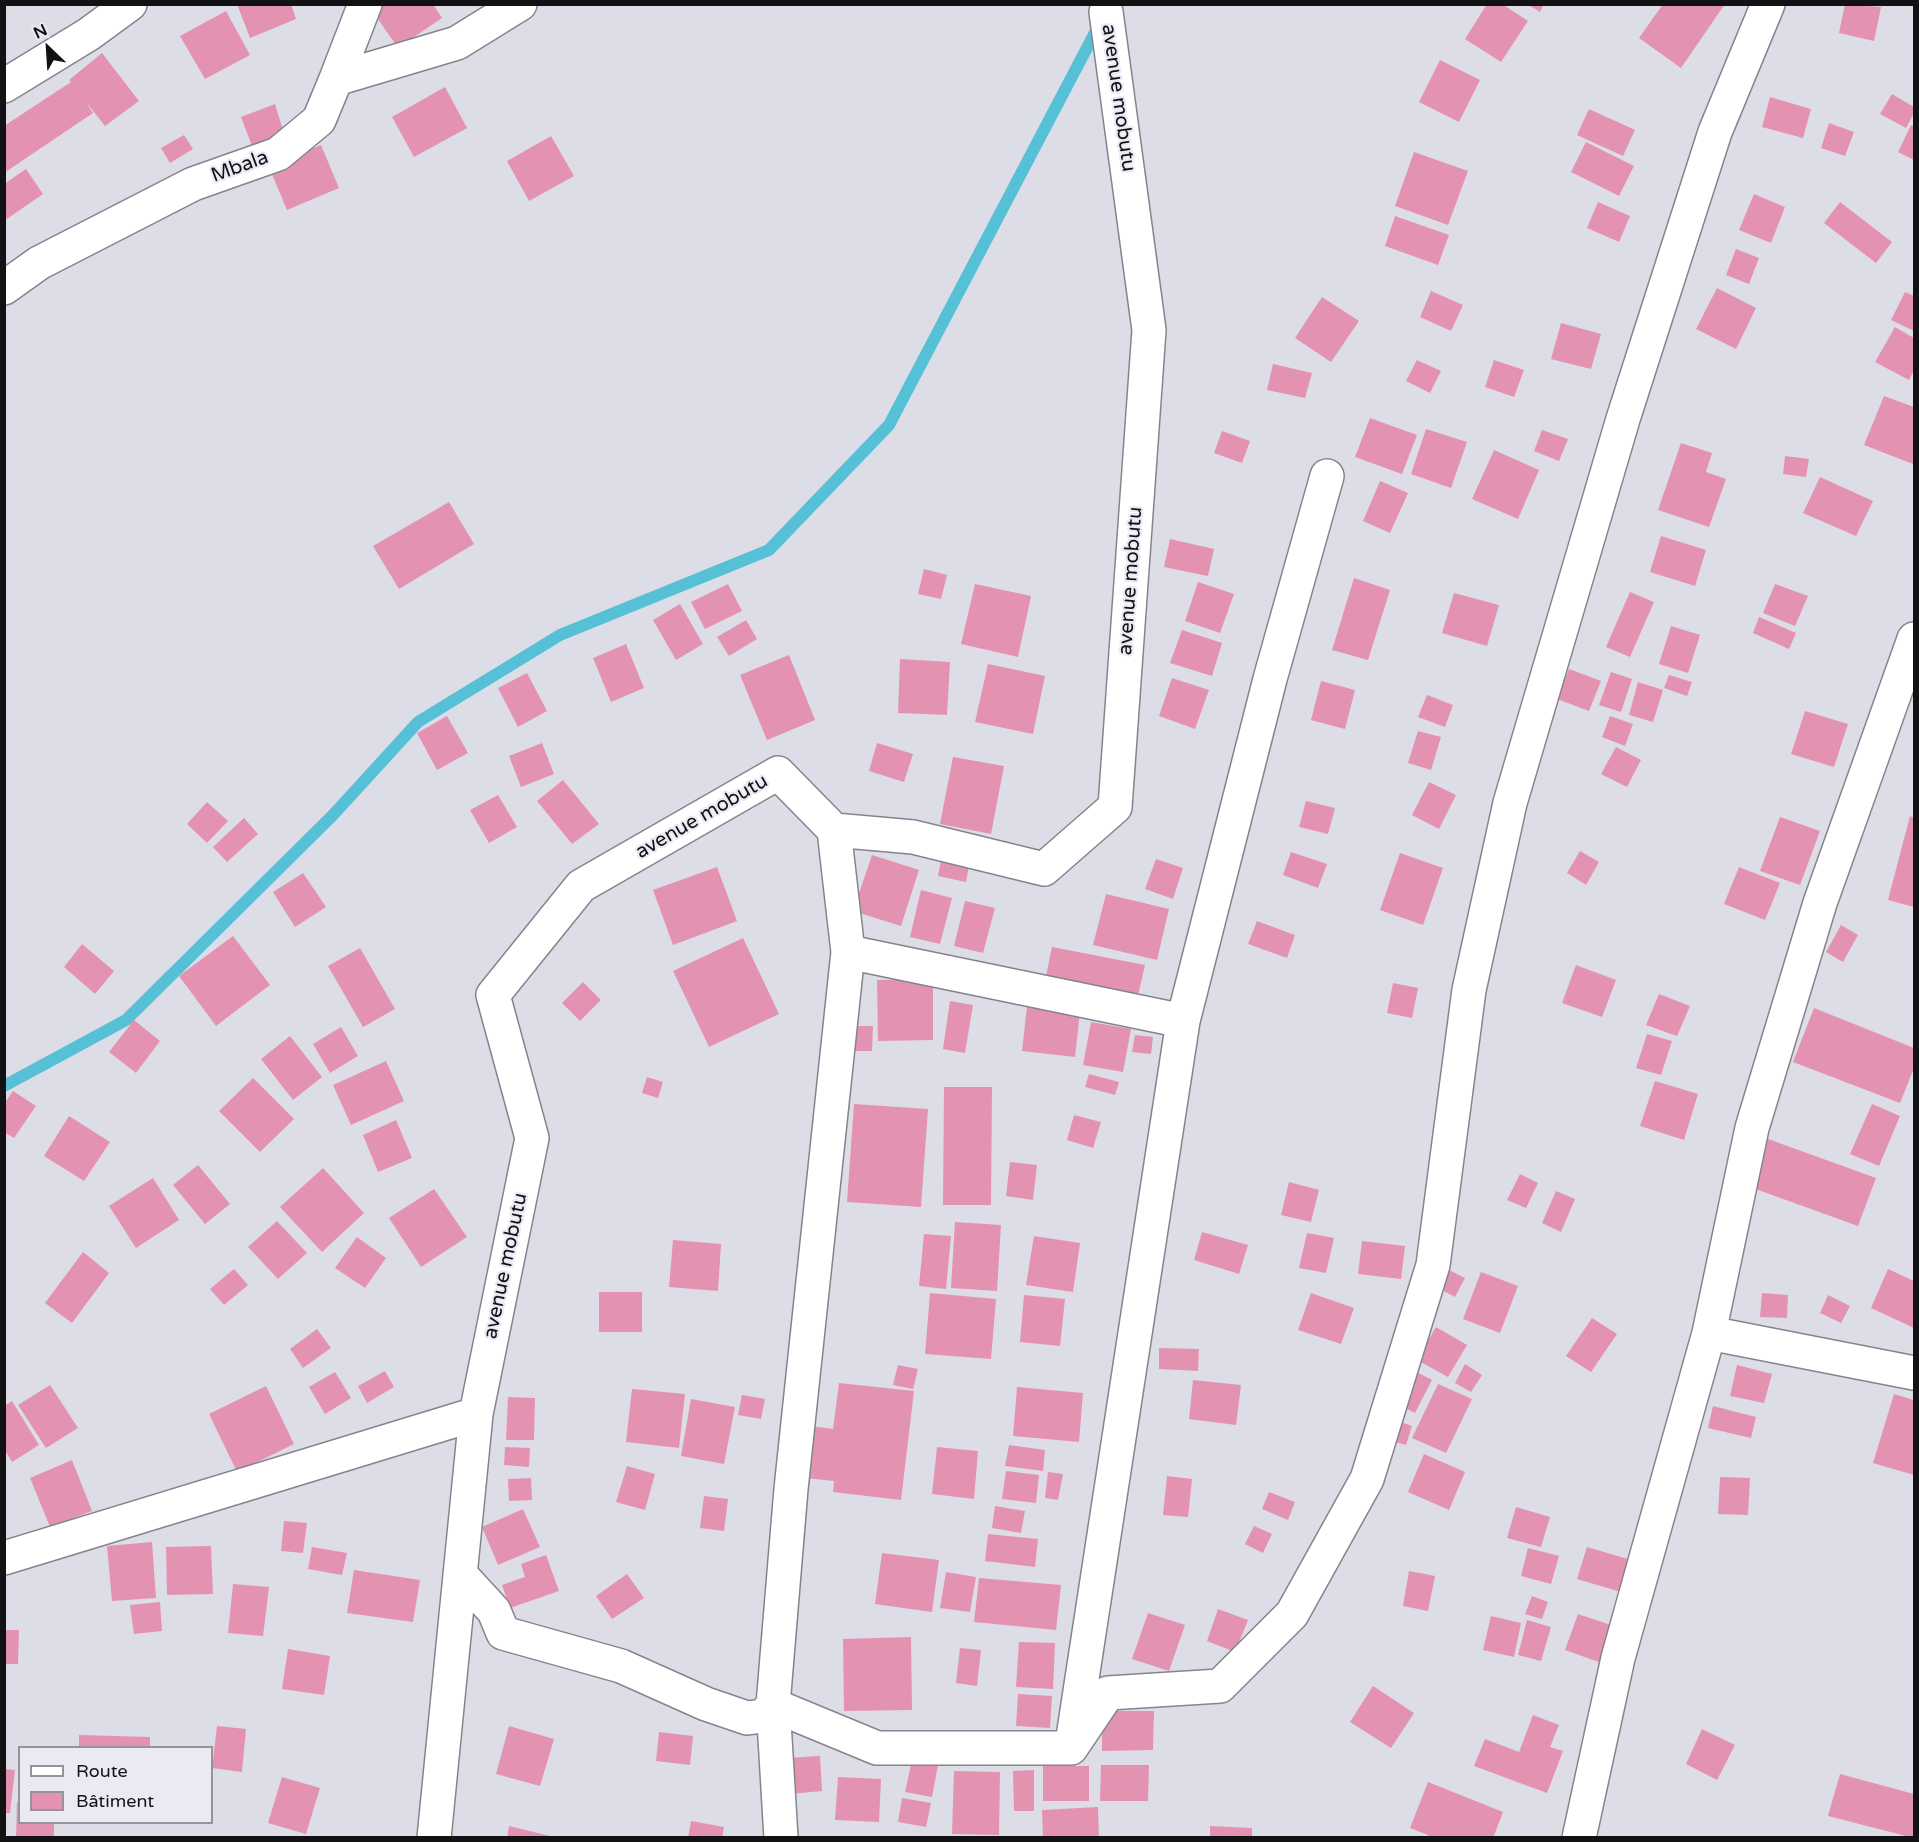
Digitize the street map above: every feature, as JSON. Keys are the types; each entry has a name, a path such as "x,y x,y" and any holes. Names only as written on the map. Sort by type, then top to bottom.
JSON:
{"street":[{"path":"4,86 89,34 130,4"},
{"name":"Mbala","path":"4,288 39,263 193,184 278,154 319,120 365,4"},
{"path":"336,79 457,44 520,4"},
{"path":"1071,1748 1108,1693 1220,1686 1292,1614 1367,1479 1433,1265 1469,990 1510,803 1623,419 1712,143 1768,4"},
{"name":"avenue mobutu","path":"476,1414 532,1138 493,995 581,886 778,773 834,830 913,837 1044,869 1115,807 1149,330 1106,12"},
{"path":"1071,1748 1182,1021 1270,679 1327,476"},
{"path":"1579,1838 1618,1658 1709,1333 1752,1128 1820,903 1914,639"},
{"path":"781,1838 773,1705 791,1489 848,952 834,830"},
{"path":"848,952 1182,1021"},
{"path":"1709,1333 1914,1373"},
{"path":"4,1558 476,1414 434,1838"},
{"path":"460,1574 494,1611 503,1633 621,1666 706,1704 747,1718 763,1716 773,1705"},
{"path":"773,1705 877,1748 1071,1748"}],"building":[{"path":"237,4 291,4 296,19 250,38"},
{"path":"385,4 433,4 442,18 398,48 373,12"},
{"path":"1487,4 1502,4 1528,21 1501,62 1465,39"},
{"path":"1527,4 1544,4 1540,12"},
{"path":"1663,4 1725,4 1681,68 1639,38"},
{"path":"1845,4 1881,7 1874,41 1839,33"},
{"path":"226,11 250,55 205,79 180,36"},
{"path":"102,53 139,101 105,126 86,102 93,113 4,173 4,126 71,82 69,80"},
{"path":"1440,60 1480,80 1459,122 1419,102"},
{"path":"445,87 467,128 414,157 392,117"},
{"path":"1892,94 1914,107 1914,113 1906,128 1880,114"},
{"path":"1770,97 1811,109 1803,138 1762,127"},
{"path":"275,104 286,140 255,154 241,117"},
{"path":"1589,109 1635,130 1623,156 1577,135"},
{"path":"1829,123 1854,132 1845,156 1821,148"},
{"path":"1911,125 1914,127 1914,160 1898,152"},
{"path":"184,135 193,149 170,163 161,148"},
{"path":"551,136 574,176 529,201 507,161"},
{"path":"1586,142 1634,166 1619,196 1571,172"},
{"path":"321,145 339,188 287,210 269,167"},
{"path":"1414,152 1468,171 1448,225 1395,206"},
{"path":"26,169 43,194 4,221 4,184"},
{"path":"1754,194 1785,207 1771,243 1739,230"},
{"path":"1598,202 1630,216 1619,242 1587,228"},
{"path":"1840,202 1892,242 1876,263 1824,223"},
{"path":"1395,216 1449,235 1438,265 1385,246"},
{"path":"1736,249 1759,258 1749,284 1726,275"},
{"path":"1717,288 1756,308 1736,349 1696,329"},
{"path":"1431,291 1463,305 1451,331 1420,317"},
{"path":"1905,292 1914,296 1914,331 1891,320"},
{"path":"1322,297 1359,321 1331,362 1295,338"},
{"path":"1561,323 1601,334 1591,369 1551,359"},
{"path":"1895,327 1914,338 1914,370 1909,380 1875,362"},
{"path":"1417,360 1441,371 1430,393 1406,381"},
{"path":"1494,360 1524,370 1514,397 1485,387"},
{"path":"1273,364 1312,373 1305,398 1267,390"},
{"path":"1884,396 1914,407 1913,464 1864,445"},
{"path":"1370,418 1417,435 1402,474 1355,457"},
{"path":"1426,429 1467,442 1451,488 1411,474"},
{"path":"1542,430 1568,439 1559,461 1534,451"},
{"path":"1222,431 1250,441 1242,463 1214,453"},
{"path":"1681,443 1712,453 1706,472 1726,479 1709,527 1658,510"},
{"path":"1494,450 1539,470 1518,519 1472,499"},
{"path":"1785,456 1809,459 1806,477 1783,474"},
{"path":"1820,477 1873,501 1856,536 1803,513"},
{"path":"1380,481 1408,493 1390,533 1363,521"},
{"path":"449,502 474,544 399,589 373,546"},
{"path":"1661,536 1706,550 1695,586 1650,572"},
{"path":"1170,539 1214,549 1208,576 1164,567"},
{"path":"924,569 947,575 941,599 918,594"},
{"path":"1354,578 1390,590 1368,660 1332,650"},
{"path":"1198,582 1234,594 1220,633 1185,621"},
{"path":"728,584 742,611 705,629 691,602"},
{"path":"975,584 1031,596 1018,657 961,644"},
{"path":"1775,584 1808,596 1795,626 1763,613"},
{"path":"1630,592 1654,602 1630,657 1606,647"},
{"path":"1454,593 1499,605 1487,646 1442,633"},
{"path":"680,604 703,644 676,660 653,620"},
{"path":"1759,617 1796,633 1789,649 1753,633"},
{"path":"746,620 757,639 729,656 717,637"},
{"path":"1671,626 1700,635 1688,673 1659,664"},
{"path":"1182,630 1222,643 1212,676 1170,663"},
{"path":"626,644 644,688 611,702 593,658"},
{"path":"789,655 815,720 767,740 740,675"},
{"path":"900,659 950,662 947,715 898,713"},
{"path":"988,664 1045,676 1033,734 975,722"},
{"path":"1569,669 1601,681 1589,711 1557,699"},
{"path":"1611,672 1632,679 1621,712 1599,705"},
{"path":"527,673 547,711 518,727 498,688"},
{"path":"1669,675 1692,682 1687,696 1664,688"},
{"path":"1172,678 1209,690 1195,729 1159,716"},
{"path":"1321,681 1355,690 1345,729 1311,720"},
{"path":"1638,682 1663,690 1653,722 1629,715"},
{"path":"1427,695 1453,705 1445,727 1418,717"},
{"path":"1805,711 1848,724 1834,767 1791,754"},
{"path":"447,716 468,753 437,770 417,733"},
{"path":"1610,716 1633,724 1625,746 1602,737"},
{"path":"1418,731 1441,737 1431,770 1408,763"},
{"path":"542,743 554,774 521,787 509,756"},
{"path":"877,743 913,754 904,782 869,771"},
{"path":"1616,747 1641,760 1627,787 1601,774"},
{"path":"953,757 1004,766 991,834 940,824"},
{"path":"563,780 599,824 572,844 537,801"},
{"path":"1429,782 1456,795 1439,829 1412,815"},
{"path":"498,795 517,827 489,843 470,810"},
{"path":"1306,801 1335,808 1328,834 1299,827"},
{"path":"207,802 228,821 207,843 187,824"},
{"path":"1910,816 1914,818 1914,907 1888,900"},
{"path":"1780,817 1820,831 1800,885 1760,871"},
{"path":"244,818 258,834 227,862 213,847"},
{"path":"1580,851 1599,862 1586,885 1567,873"},
{"path":"1291,852 1327,864 1318,888 1283,875"},
{"path":"1400,853 1443,868 1423,925 1380,910"},
{"path":"872,855 919,870 901,926 853,911"},
{"path":"942,855 970,860 966,882 938,876"},
{"path":"1156,859 1183,868 1173,899 1145,889"},
{"path":"717,867 737,921 673,945 653,890"},
{"path":"1739,867 1780,883 1765,920 1724,904"},
{"path":"303,873 326,907 295,927 273,892"},
{"path":"921,890 952,898 940,944 910,937"},
{"path":"1106,894 1169,909 1157,960 1093,945"},
{"path":"965,901 995,908 983,953 954,946"},
{"path":"1257,921 1295,935 1287,958 1248,944"},
{"path":"1841,925 1858,935 1843,962 1826,952"},
{"path":"233,936 270,985 216,1026 179,976"},
{"path":"743,938 779,1014 709,1047 673,971"},
{"path":"82,944 114,971 95,994 64,967"},
{"path":"1052,947 1145,965 1137,1000 1045,981"},
{"path":"360,948 395,1009 363,1027 328,966"},
{"path":"1576,965 1616,980 1602,1017 1562,1003"},
{"path":"933,979 933,1040 878,1041 877,980"},
{"path":"583,982 601,1000 580,1021 562,1003"},
{"path":"1393,983 1418,988 1412,1018 1387,1013"},
{"path":"1659,994 1690,1006 1677,1036 1646,1025"},
{"path":"950,1001 973,1005 965,1053 943,1049"},
{"path":"1027,1006 1080,1012 1075,1057 1022,1051"},
{"path":"1814,1008 1914,1048 1914,1068 1900,1103 1793,1062"},
{"path":"134,1020 160,1041 136,1073 109,1052"},
{"path":"1091,1022 1131,1029 1123,1072 1083,1065"},
{"path":"848,1026 873,1026 872,1051 847,1051"},
{"path":"341,1027 358,1056 330,1073 313,1044"},
{"path":"1647,1034 1672,1041 1661,1075 1636,1068"},
{"path":"1135,1035 1153,1037 1151,1054 1132,1052"},
{"path":"290,1036 322,1077 293,1100 261,1059"},
{"path":"386,1061 404,1101 351,1125 333,1085"},
{"path":"1089,1074 1119,1082 1115,1095 1085,1087"},
{"path":"647,1077 663,1082 658,1098 642,1093"},
{"path":"253,1078 294,1119 260,1152 219,1111"},
{"path":"1655,1081 1698,1094 1684,1140 1640,1126"},
{"path":"944,1087 992,1087 991,1205 943,1205"},
{"path":"13,1091 36,1106 14,1138 4,1132 4,1104"},
{"path":"854,1104 928,1109 921,1207 847,1202"},
{"path":"1872,1104 1900,1116 1879,1166 1850,1154"},
{"path":"1074,1115 1101,1122 1093,1148 1067,1140"},
{"path":"69,1116 110,1142 84,1181 44,1156"},
{"path":"396,1120 412,1158 378,1172 363,1135"},
{"path":"1768,1139 1876,1178 1858,1226 1750,1187"},
{"path":"1010,1162 1037,1165 1033,1200 1006,1196"},
{"path":"198,1165 230,1204 205,1224 173,1185"},
{"path":"323,1168 364,1213 322,1252 280,1207"},
{"path":"1520,1174 1538,1183 1526,1208 1507,1200"},
{"path":"153,1178 179,1220 136,1248 109,1206"},
{"path":"1289,1182 1319,1190 1311,1222 1281,1215"},
{"path":"434,1189 467,1237 421,1267 389,1218"},
{"path":"1556,1191 1575,1199 1561,1232 1542,1223"},
{"path":"277,1221 307,1253 278,1279 248,1247"},
{"path":"955,1222 1001,1225 997,1291 951,1288"},
{"path":"1202,1232 1248,1245 1239,1274 1194,1260"},
{"path":"1307,1233 1334,1238 1326,1273 1299,1268"},
{"path":"924,1234 951,1236 946,1289 919,1286"},
{"path":"1034,1236 1080,1243 1073,1292 1026,1285"},
{"path":"357,1237 386,1258 365,1288 335,1268"},
{"path":"673,1240 721,1244 718,1291 669,1287"},
{"path":"1362,1241 1405,1246 1401,1279 1358,1274"},
{"path":"83,1252 109,1273 72,1323 45,1303"},
{"path":"234,1269 248,1285 224,1305 210,1289"},
{"path":"1888,1269 1914,1281 1914,1328 1871,1308"},
{"path":"1449,1270 1465,1278 1455,1297 1440,1289"},
{"path":"1481,1272 1518,1286 1500,1333 1463,1319"},
{"path":"599,1292 642,1292 642,1332 599,1332"},
{"path":"930,1293 996,1299 991,1359 925,1354"},
{"path":"1311,1293 1354,1308 1341,1344 1298,1330"},
{"path":"1762,1293 1788,1295 1787,1318 1760,1317"},
{"path":"1024,1295 1065,1299 1060,1346 1020,1342"},
{"path":"1828,1295 1850,1306 1841,1323 1820,1313"},
{"path":"1592,1318 1617,1334 1591,1372 1566,1356"},
{"path":"1436,1327 1467,1345 1448,1377 1417,1360"},
{"path":"317,1329 331,1348 303,1368 290,1349"},
{"path":"1159,1348 1199,1349 1198,1371 1159,1369"},
{"path":"1465,1364 1482,1375 1471,1392 1455,1383"},
{"path":"898,1365 918,1369 913,1389 893,1385"},
{"path":"1737,1365 1772,1374 1764,1403 1730,1396"},
{"path":"1411,1369 1432,1380 1415,1413 1393,1402"},
{"path":"385,1371 394,1387 367,1403 358,1386"},
{"path":"335,1372 351,1398 325,1414 309,1387"},
{"path":"1193,1380 1241,1385 1236,1425 1189,1419"},
{"path":"839,1383 914,1391 901,1500 833,1492 834,1481 805,1478 811,1426 833,1429"},
{"path":"1438,1384 1472,1399 1446,1453 1412,1438"},
{"path":"50,1385 78,1428 46,1448 18,1405"},
{"path":"266,1386 294,1444 237,1472 209,1414"},
{"path":"1017,1387 1083,1393 1079,1442 1013,1436"},
{"path":"632,1389 685,1394 679,1448 626,1442"},
{"path":"1894,1394 1914,1400 1914,1475 1873,1463"},
{"path":"742,1395 765,1399 761,1419 738,1415"},
{"path":"508,1397 535,1398 534,1440 506,1440"},
{"path":"691,1399 735,1407 724,1464 681,1456"},
{"path":"12,1401 39,1445 12,1462 4,1449 4,1406"},
{"path":"1713,1406 1756,1417 1751,1438 1708,1428"},
{"path":"1398,1421 1412,1426 1406,1445 1392,1441"},
{"path":"1009,1445 1045,1450 1043,1471 1005,1466"},
{"path":"505,1447 530,1448 529,1467 504,1465"},
{"path":"937,1447 978,1451 974,1499 932,1494"},
{"path":"1424,1454 1465,1472 1449,1510 1408,1492"},
{"path":"72,1460 92,1511 50,1527 30,1478"},
{"path":"627,1466 655,1474 645,1510 616,1502"},
{"path":"1006,1471 1039,1475 1036,1503 1002,1499"},
{"path":"1048,1472 1063,1474 1058,1500 1045,1498"},
{"path":"1167,1476 1192,1479 1188,1517 1163,1515"},
{"path":"1720,1477 1750,1478 1748,1515 1718,1514"},
{"path":"531,1478 532,1500 509,1501 508,1479"},
{"path":"1269,1492 1295,1502 1288,1520 1262,1509"},
{"path":"704,1496 728,1499 724,1531 700,1528"},
{"path":"995,1506 1025,1511 1021,1533 992,1528"},
{"path":"1516,1507 1550,1517 1541,1547 1507,1538"},
{"path":"523,1509 540,1547 498,1565 482,1527"},
{"path":"284,1521 307,1523 303,1553 281,1551"},
{"path":"1254,1526 1272,1534 1263,1553 1245,1544"},
{"path":"988,1534 1038,1539 1035,1567 985,1561"},
{"path":"152,1542 156,1598 112,1601 107,1546"},
{"path":"211,1546 213,1594 167,1595 166,1547"},
{"path":"312,1547 347,1553 342,1575 308,1569"},
{"path":"1587,1547 1638,1562 1628,1594 1577,1579"},
{"path":"1528,1548 1559,1556 1551,1584 1521,1576"},
{"path":"882,1553 939,1560 932,1612 875,1604"},
{"path":"546,1555 559,1591 510,1608 502,1585 525,1577 521,1564"},
{"path":"354,1570 420,1580 413,1622 347,1613"},
{"path":"1409,1571 1435,1576 1428,1611 1403,1606"},
{"path":"946,1572 976,1577 970,1612 940,1608"},
{"path":"627,1574 644,1598 612,1619 596,1596"},
{"path":"979,1578 1061,1585 1056,1630 974,1622"},
{"path":"233,1584 269,1587 263,1636 228,1633"},
{"path":"1532,1596 1548,1602 1542,1619 1525,1614"},
{"path":"160,1602 162,1631 134,1634 130,1605"},
{"path":"1218,1609 1248,1620 1235,1652 1207,1641"},
{"path":"1148,1613 1185,1625 1169,1671 1132,1659"},
{"path":"1578,1614 1623,1629 1610,1666 1565,1650"},
{"path":"1491,1616 1521,1623 1514,1657 1483,1650"},
{"path":"1527,1620 1551,1627 1541,1661 1518,1655"},
{"path":"4,1630 19,1630 18,1664 4,1664"},
{"path":"911,1637 912,1710 844,1711 843,1639"},
{"path":"1019,1642 1055,1643 1053,1689 1016,1687"},
{"path":"960,1648 981,1650 977,1686 956,1683"},
{"path":"288,1649 330,1656 324,1695 282,1689"},
{"path":"1373,1686 1414,1713 1391,1748 1350,1722"},
{"path":"1018,1694 1052,1696 1050,1728 1016,1726"},
{"path":"1102,1711 1154,1711 1153,1750 1102,1751"},
{"path":"1533,1715 1559,1725 1550,1747 1563,1751 1547,1793 1474,1766 1485,1739 1519,1752"},
{"path":"217,1726 246,1729 242,1772 213,1768"},
{"path":"509,1726 554,1739 540,1786 496,1774"},
{"path":"1702,1729 1735,1745 1717,1780 1686,1764"},
{"path":"659,1732 693,1736 690,1765 656,1761"},
{"path":"79,1735 150,1737 150,1746 79,1746"},
{"path":"913,1755 939,1760 932,1797 905,1792"},
{"path":"820,1756 822,1791 790,1794 787,1758"},
{"path":"1101,1765 1149,1765 1148,1801 1100,1801"},
{"path":"1043,1766 1089,1766 1089,1801 1043,1801"},
{"path":"4,1769 15,1770 10,1813 4,1813"},
{"path":"1034,1770 1034,1811 1014,1811 1013,1771"},
{"path":"954,1771 1000,1772 999,1835 952,1834"},
{"path":"1840,1774 1914,1794 1914,1838 1828,1816"},
{"path":"282,1777 320,1788 306,1834 268,1823"},
{"path":"838,1777 881,1779 879,1822 835,1820"},
{"path":"1428,1782 1503,1812 1493,1838 1427,1838 1428,1835 1410,1828"},
{"path":"902,1798 931,1803 926,1827 898,1822"},
{"path":"17,1802 18,1824 54,1824 54,1838 16,1838"},
{"path":"1098,1807 1099,1838 1043,1838 1042,1810"},
{"path":"691,1821 724,1827 722,1838 688,1838"},
{"path":"509,1826 554,1837 554,1838 507,1838"},
{"path":"1210,1826 1252,1828 1252,1838 1210,1838"}],"waterway":[{"path":"4,1086 126,1020 333,815 418,722 560,635 769,550 889,425 1099,25"}]}
